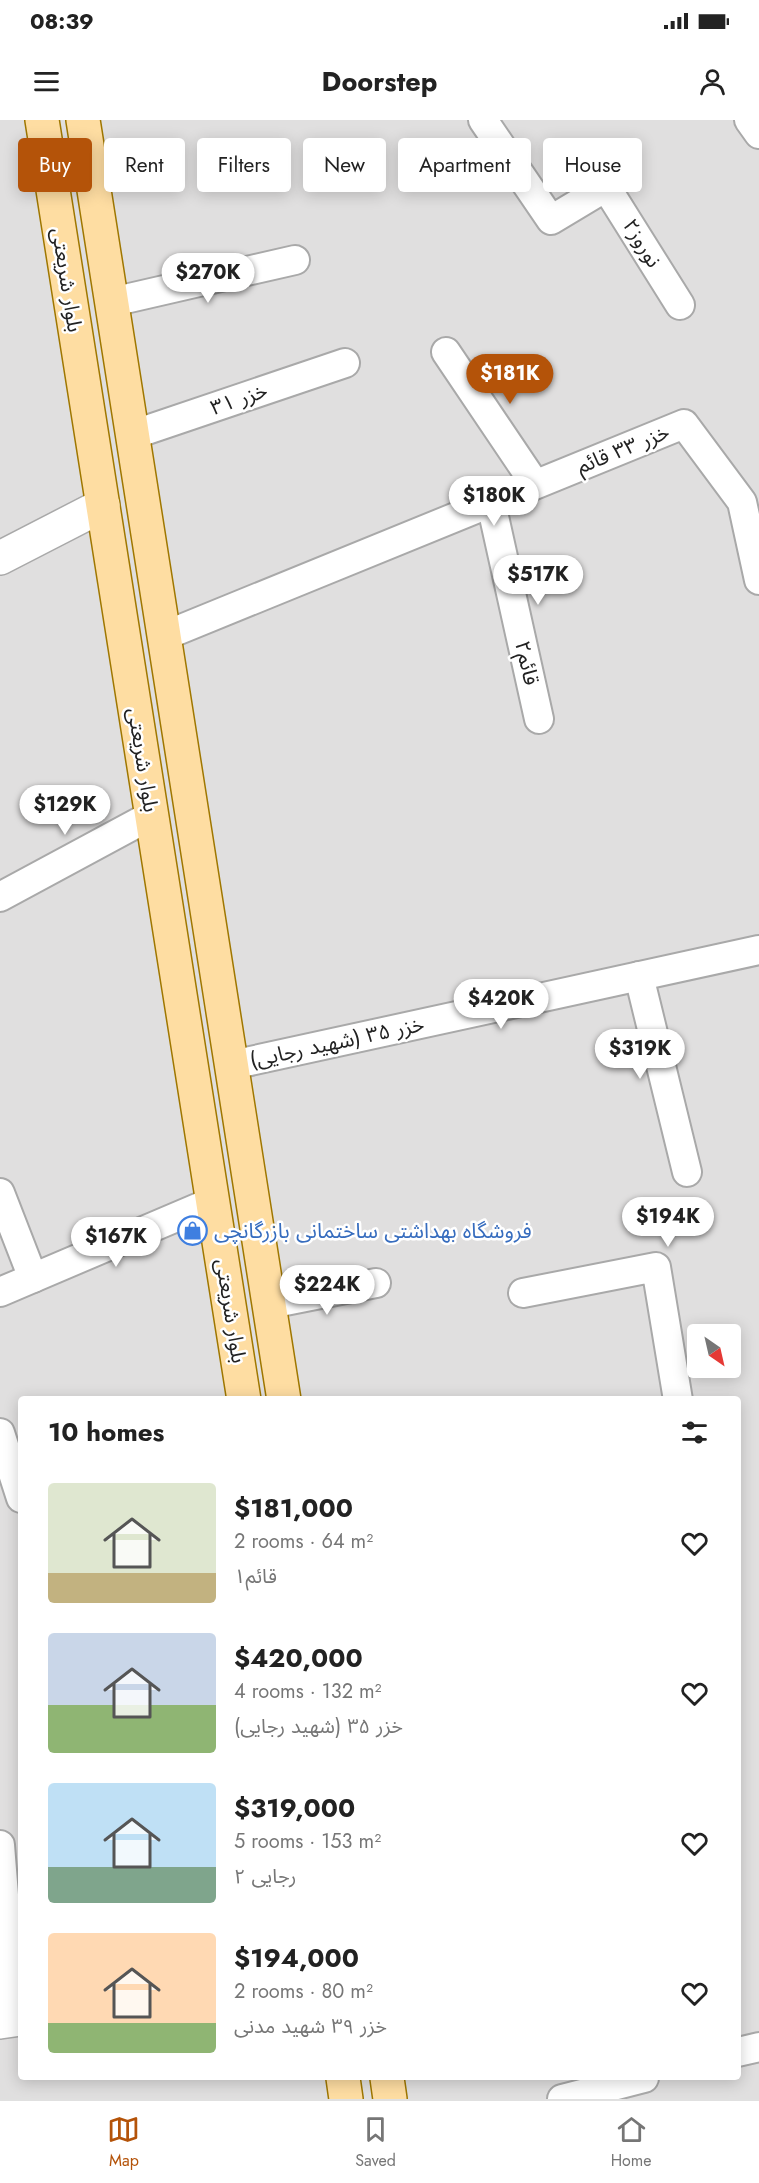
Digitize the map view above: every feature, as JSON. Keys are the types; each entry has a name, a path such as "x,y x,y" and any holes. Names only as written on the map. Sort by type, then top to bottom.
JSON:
{"main road":[{"name":"بلوار شریعتی","path":"42,120 243,1396"},
{"name":"بلوار شریعتی","path":"83,120 283,1396"},
{"path":"343,2080 346,2099"},
{"path":"387,2080 390,2099"}],"street":[{"name":"نوروز۲","path":"483,120 551,220 606,187 680,305"},
{"path":"749,120 759,134"},
{"path":"112,302 295,260"},
{"path":"446,352 535,484"},
{"name":"خزر ۳۱","path":"132,435 345,363"},
{"name":"خزر ۳۳ قائم","path":"164,636 684,424 742,502 759,580"},
{"name":"قائم۲","path":"491,503 539,719"},
{"path":"0,558 103,505"},
{"path":"0,897 152,815"},
{"name":"خزر ۳۵ (شهید رجایی)","path":"232,1065 759,950"},
{"path":"639,976 687,1172"},
{"path":"0,1193 33,1278"},
{"path":"0,1292 214,1202"},
{"path":"523,1293 656,1267 677,1396"},
{"path":"270,1304 376,1283"},
{"path":"0,1433 18,1489"},
{"path":"0,1845 12,2021"},
{"path":"741,2051 759,2047"},
{"path":"562,2099 636,2080"}],"shaded area":[{"path":"0,120 759,120 759,2099 0,2099"}],"place":[{"name":"فروشگاه بهداشتی ساختمانی بازرگانچی","path":"193,1231"}]}
